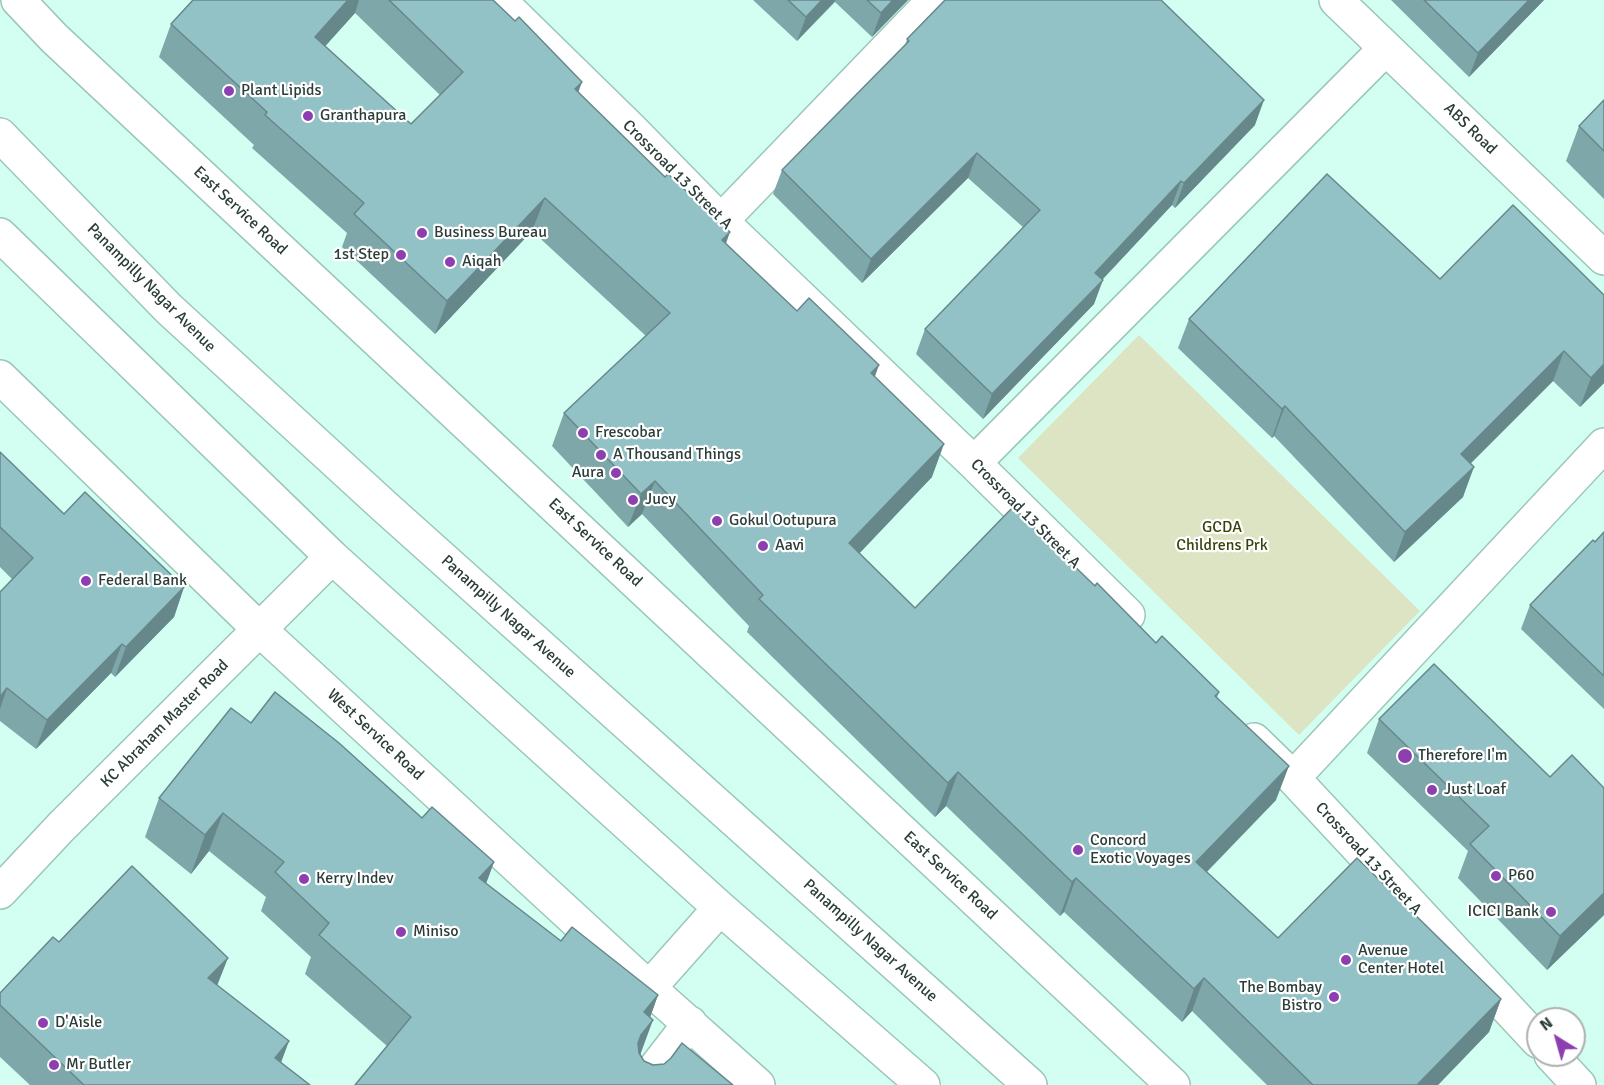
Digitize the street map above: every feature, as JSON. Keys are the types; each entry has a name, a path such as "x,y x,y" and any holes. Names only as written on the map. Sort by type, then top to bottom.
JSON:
{"street":[{"name":"East Service Road","path":"18,0 54,38 1173,1085"},
{"name":"Crossroad 13 Street A","path":"499,0 632,129 721,221 974,463 1150,637"},
{"path":"721,221 934,0"},
{"name":"ABS Road","path":"1336,0 1604,258"},
{"path":"974,463 1386,48"},
{"name":"Panampilly Nagar Avenue","path":"0,135 169,309 385,507 1030,1085"},
{"path":"0,236 332,556 720,908 923,1085"},
{"name":"West Service Road","path":"0,377 261,630 649,988 758,1085"},
{"path":"1293,778 1604,445"},
{"name":"KC Abraham Master Road","path":"0,892 61,827 261,630 332,556"},
{"name":"Crossroad 13 Street A","path":"1234,720 1293,778 1526,1028"},
{"path":"649,988 720,908"},
{"path":"642,1085 690,1023"},
{"path":"1562,1067 1579,1085"}],"green space":[{"name":"GCDA Childrens Prk","path":"1139,335 1420,611 1299,735 1018,458"}],"building":[{"path":"193,0 348,0 315,37 411,124 463,72 389,0 493,0 515,21 519,17 582,82 575,89 665,177 668,174 730,232 722,240 797,311 809,298 879,365 871,373 944,444 849,543 915,608 1013,507 1095,586 1097,583 1156,643 1162,636 1219,692 1215,696 1289,766 1196,862 1278,938 1357,858 1501,999 1417,1085 1313,1085 1204,978 1194,989 1076,878 1072,882 958,772 948,783 759,599 763,595 655,481 641,494 564,413 670,313 545,198 447,301 354,214 364,203 265,115 267,112 171,24"},
{"path":"788,0 822,0 806,17"},
{"path":"867,0 893,0 881,13"},
{"path":"945,0 1161,0 1264,100 1184,183 1181,181 1095,273 1103,280 992,394 925,329 1040,210 977,153 871,259 782,170 909,41 907,39"},
{"path":"1424,0 1529,0 1478,53"},
{"path":"1604,100 1604,151 1579,126"},
{"path":"1327,174 1440,279 1513,205 1604,295 1604,364 1591,378 1564,351 1461,454 1474,467 1405,532 1285,406 1282,409 1189,319"},
{"path":"0,452 64,514 85,492 184,587 126,647 122,644 47,720 7,688 0,697 0,592 33,558 0,527"},
{"path":"1604,532 1604,676 1530,605 1593,540 1595,542"},
{"path":"1434,664 1550,777 1572,755 1604,788 1604,893 1560,936 1470,844 1489,826 1379,719"},
{"path":"275,692 339,743 422,818 432,807 494,862 479,878 561,941 572,927 658,995 644,1012 653,1020 641,1035 638,1043 639,1053 644,1061 653,1065 664,1064 682,1043 733,1085 355,1085 411,1017 319,935 329,923 275,872 284,862 223,813 205,835 159,798 231,708 251,723"},
{"path":"132,866 228,958 208,978 289,1041 275,1058 310,1085 84,1085 0,1005 0,993 53,937 59,942"}],"place":[{"name":"Plant Lipids","path":"229,91"},
{"name":"Granthapura","path":"308,116"},
{"name":"Business Bureau","path":"422,233"},
{"name":"1st Step","path":"401,255"},
{"name":"Aiqah","path":"450,262"},
{"name":"Frescobar","path":"583,433"},
{"name":"A Thousand Things","path":"601,455"},
{"name":"Aura","path":"616,473"},
{"name":"Jucy","path":"633,500"},
{"name":"Gokul Ootupura","path":"717,521"},
{"name":"Aavi","path":"763,546"},
{"name":"Federal Bank","path":"86,581"},
{"name":"Therefore I'm","path":"1405,756"},
{"name":"Just Loaf","path":"1432,790"},
{"name":"Concord Exotic Voyages","path":"1078,850"},
{"name":"P60","path":"1496,876"},
{"name":"Kerry Indev","path":"304,879"},
{"name":"ICICI Bank","path":"1551,912"},
{"name":"Miniso","path":"401,932"},
{"name":"Avenue Center Hotel","path":"1346,960"},
{"name":"The Bombay Bistro","path":"1334,997"},
{"name":"D'Aisle","path":"43,1023"},
{"name":"Mr Butler","path":"54,1065"}]}
